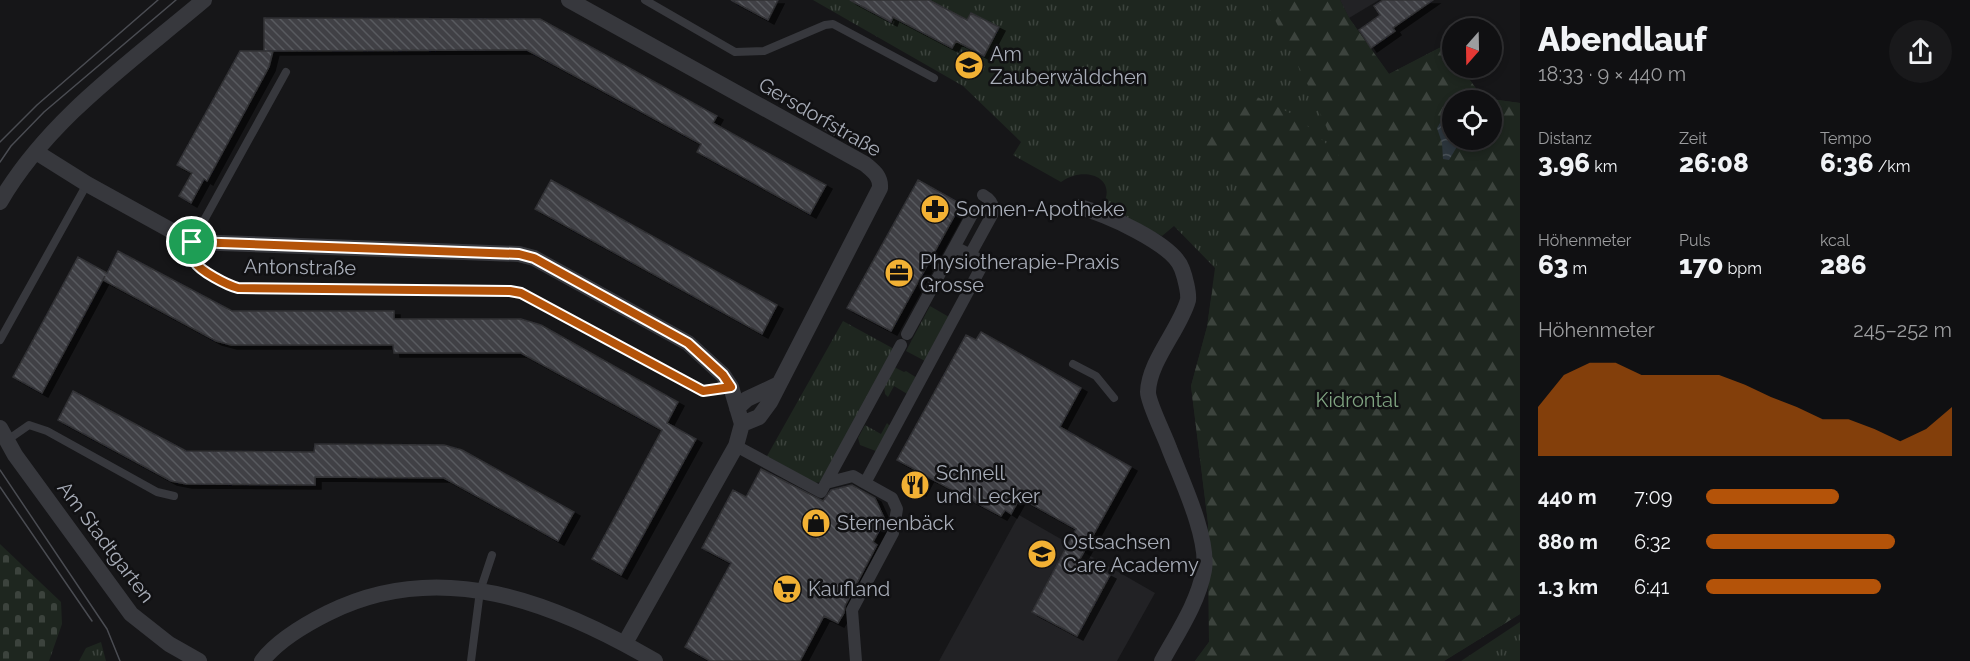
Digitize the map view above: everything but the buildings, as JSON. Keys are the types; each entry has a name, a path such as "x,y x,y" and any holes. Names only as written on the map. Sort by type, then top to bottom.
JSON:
{"street":[{"path":"0,202 9,186 61,124 102,85 204,0"},
{"name":"Gersdorfstraße","path":"569,0 865,164 878,175 881,182 880,188 779,384 759,417 739,416"},
{"name":"Antonstraße","path":"36,152 87,184 192,242 519,254 534,258 688,343 723,375 731,387 739,416"},
{"path":"970,255 994,210 991,201 982,195"},
{"path":"1079,207 1118,220 1172,255 1182,267 1188,299 1155,365 1148,393 1192,507 1202,541 1204,569 1192,607 1162,661"},
{"path":"907,334 974,211"},
{"path":"865,483 984,262 955,247"},
{"path":"736,447 821,492 901,345"},
{"path":"625,643 736,447 739,416"},
{"name":"Am Stadtgarten","path":"3,434 131,614 169,644 199,661"},
{"path":"826,483 853,476 892,498 897,509 893,533 852,610 856,661"},
{"path":"266,659 279,643 313,621 349,603 400,589 451,587 480,591 554,610 588,624 654,661"}],"lane":[{"path":"645,0 735,52 764,51 825,25 833,24 934,78"},
{"path":"192,242 286,72"},
{"path":"0,340 87,184"},
{"name":"Antonstraße","path":"192,242 196,264 238,288 510,291 521,293 703,391 731,387"},
{"path":"1073,364 1096,376 1114,398"},
{"path":"3,434 29,425 47,430 157,492 174,496"},
{"path":"471,661 480,591 492,555"}],"shaded area":[{"path":"1340,0 1379,0 1349,18"},
{"name":"Ostsachsen Care Academy","path":"1019,515 1155,593 1117,661 939,661"}],"green space":[{"name":"Kidrontal","path":"813,0 1340,0 1349,18 1389,74 1442,47 1442,78 1468,78 1477,90 1442,90 1442,150 1502,150 1502,101 1520,103 1520,614 1444,661 1195,661 1209,642 1208,523 1191,386 1207,327 1215,268 1174,226 1162,236 1103,205 1106,187 1096,177 1079,174 1061,182 1013,155 1021,142 963,86"},
{"name":"Kidrontal","path":"1265,0 1340,0 1349,18 1389,74 1442,47 1442,78 1468,78 1477,90 1442,90 1442,150 1502,150 1502,101 1520,103 1520,614 1444,661 1195,661 1209,642 1208,523 1191,386 1207,327 1224,213 1247,189 1200,145 1245,91 1298,117 1339,156 1306,81"},
{"path":"930,306 949,317 925,361 906,351"},
{"path":"843,321 894,349 821,482 815,483 767,456"},
{"path":"894,367 917,378 909,395 894,386 888,397 885,394 884,386"},
{"path":"887,423 890,426 881,453 860,445 858,438 865,425 881,434"},
{"path":"0,544 61,602 62,624 49,661 0,661"},
{"path":"1520,622 1520,661 1461,661"},
{"path":"101,642 106,661 79,661 86,648"}],"water":[{"path":"1442,120 1442,143 1437,128"},
{"path":"1442,150 1455,150 1449,160 1443,159"}],"tram line":[{"path":"0,142 37,105 158,0"},
{"path":"0,162 11,146 44,112 176,0"},
{"path":"0,470 107,629 120,661"},
{"path":"0,487 92,621"}],"place":[{"name":"Am Zauberwäldchen","path":"969,65"},
{"name":"Sonnen-Apotheke","path":"935,209"},
{"name":"Physiotherapie-Praxis Grosse","path":"899,273"},
{"name":"Schnell und Lecker","path":"915,485"},
{"name":"Sternenbäck","path":"816,523"},
{"name":"Ostsachsen Care Academy","path":"1042,554"},
{"name":"Kaufland","path":"787,589"}],"route":[{"path":"192,242 519,254 534,258 688,343 723,375 731,387 703,391 521,293 510,291 238,288 196,264 192,242"}]}
